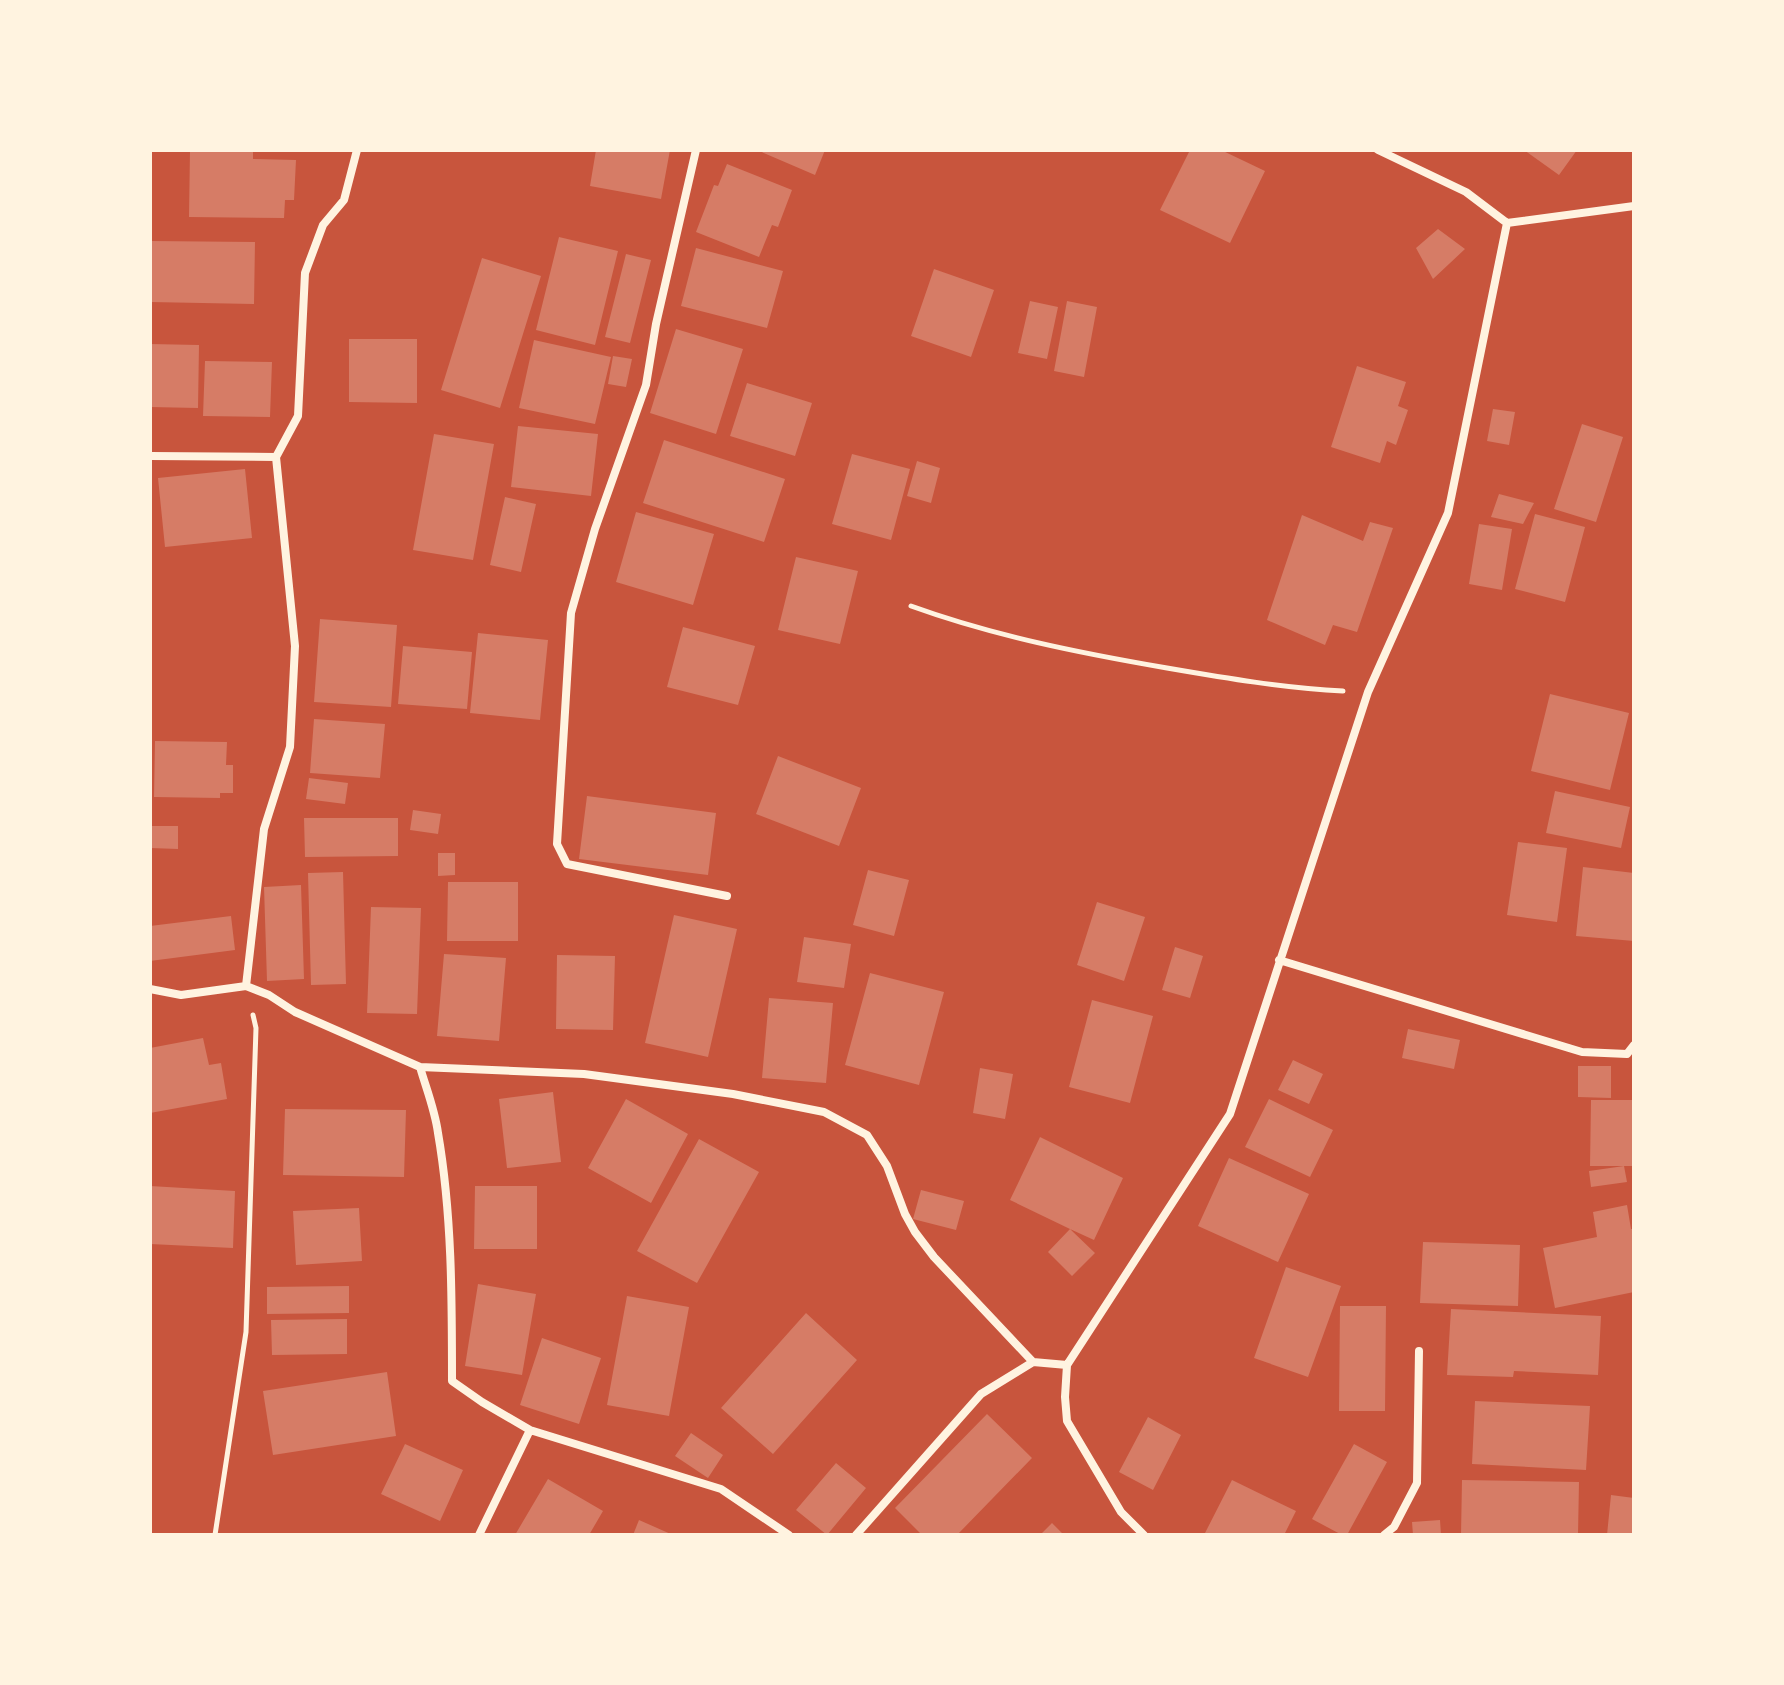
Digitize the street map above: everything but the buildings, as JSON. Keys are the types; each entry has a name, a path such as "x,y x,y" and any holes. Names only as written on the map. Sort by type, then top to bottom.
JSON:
{"street":[{"path":"246,986 264,829 290,747 295,646 276,457 298,416 305,273 323,225 344,200 357,150"},
{"path":"696,150 656,324 646,385 595,529 571,613 557,844 567,864 727,896"},
{"path":"1378,150 1466,192 1507,223 1634,206"},
{"path":"1144,1535 1121,1512 1067,1421 1067,1365 1230,1114 1368,692 1448,513 1507,223"},
{"path":"150,456 276,457"},
{"path":"1279,960 1582,1052 1627,1054 1634,1045"},
{"path":"150,989 181,995 246,986 269,995 295,1012 420,1067 584,1074 733,1094 824,1112 867,1135 887,1166 915,1232 934,1257 1033,1362"},
{"path":"420,1067 438,1129 446,1183 452,1381 530,1430 721,1489 789,1535"},
{"path":"1384,1535 1394,1527 1417,1483 1419,1351"},
{"path":"856,1535 981,1394 1033,1362 1067,1365"},
{"path":"479,1535 530,1430"}],"path":[{"path":"911,606 1009,637 1109,658 1255,682 1368,692"},
{"path":"215,1535 246,1332 256,1028 246,986"}]}
